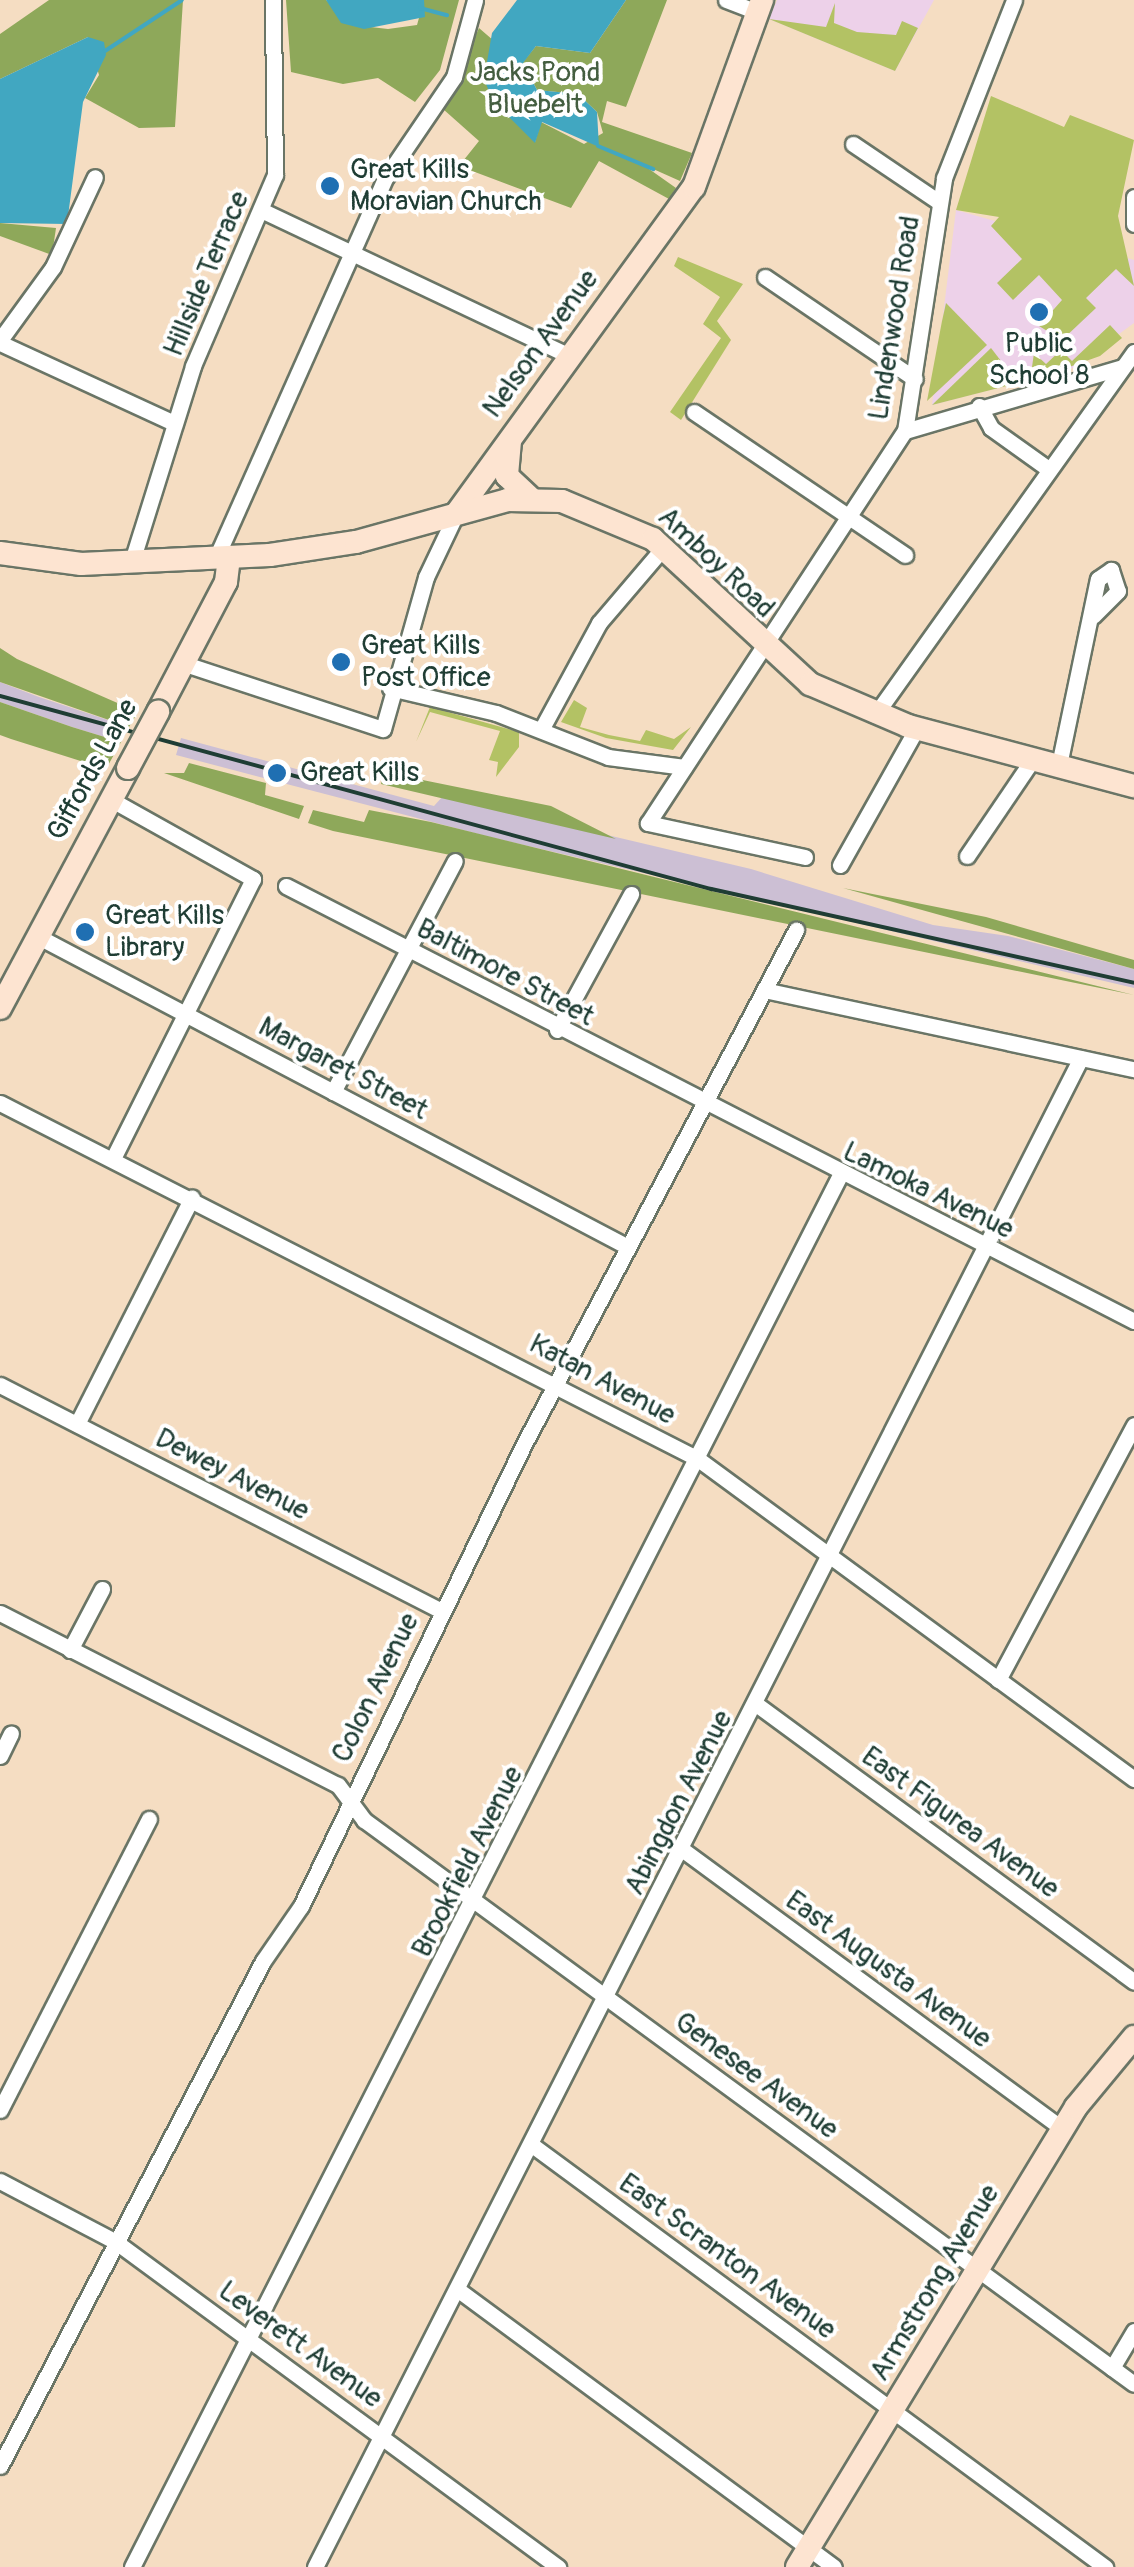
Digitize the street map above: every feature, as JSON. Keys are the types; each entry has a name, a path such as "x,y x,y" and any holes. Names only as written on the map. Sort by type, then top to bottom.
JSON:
{"street":[{"name":"Hillside Terrace","path":"132,561 174,423 263,210 281,138 272,0"},
{"path":"223,558 390,170 454,76 475,0"},
{"path":"726,0 759,6"},
{"name":"Lindenwood Road","path":"806,857 648,823 904,431 915,379 939,202 1014,0"},
{"name":"Nelson Avenue","path":"185,664 382,729 390,688 456,514 568,355 694,187 759,6"},
{"path":"852,144 939,202"},
{"path":"95,177 53,267 0,342 174,423"},
{"path":"1133,201 1134,224"},
{"path":"263,210 568,355"},
{"path":"766,277 915,379"},
{"path":"875,715 1047,468 1134,352"},
{"path":"904,431 1123,367"},
{"path":"979,406 991,428 1047,468"},
{"path":"694,412 906,555"},
{"path":"512,435 507,476 532,499"},
{"name":"Amboy Road","path":"0,553 132,561 223,558 356,542 456,514 532,499 610,515 663,548 764,649 875,715 1134,786"},
{"path":"540,730 599,623 663,548"},
{"name":"Giffords Lane","path":"0,1008 185,664 223,558"},
{"path":"1058,765 1093,616"},
{"path":"390,688 540,730 608,756 684,766"},
{"path":"840,865 917,728"},
{"path":"967,856 1033,758"},
{"path":"110,799 253,879 115,1154"},
{"path":"333,1092 455,861"},
{"name":"Baltimore Street","path":"286,886 701,1104"},
{"path":"557,1030 631,894"},
{"name":"Colon Avenue","path":"0,2466 352,1804 555,1382 796,930"},
{"name":"Margaret Street","path":"37,936 626,1246"},
{"path":"764,990 1134,1069"},
{"name":"Abingdon Avenue","path":"314,2567 608,1998 1081,1058"},
{"name":"Katan Avenue","path":"0,1103 115,1154 698,1459 1134,1778"},
{"name":"Lamoka Avenue","path":"701,1104 1134,1322"},
{"name":"Brookfield Avenue","path":"132,2567 476,1902 840,1176"},
{"path":"77,1424 192,1196"},
{"name":"Dewey Avenue","path":"0,1385 442,1610"},
{"path":"998,1680 1134,1425"},
{"path":"70,1650 102,1589"},
{"name":"Genesee Avenue","path":"0,1613 338,1785 352,1804 476,1902 1134,2384"},
{"name":"East Figurea Avenue","path":"756,1704 1134,1982"},
{"path":"0,1756 11,1732"},
{"path":"0,2110 150,1819"},
{"name":"East Augusta Avenue","path":"683,1850 1064,2130"},
{"name":"Armstrong Avenue","path":"803,2558 1064,2130 1134,2037"},
{"name":"East Scranton Avenue","path":"532,2145 1105,2567"},
{"name":"Leverett Avenue","path":"0,2181 116,2242 558,2567"},
{"path":"456,2289 803,2558 834,2567"},
{"path":"1112,2368 1134,2330"}],"shaded area":[{"path":"777,0 934,0 895,71 769,19"},
{"name":"Public School 8","path":"956,210 1134,260 1134,323 1073,368 932,405"},
{"path":"0,682 129,727 121,742 0,702"},
{"path":"181,738 434,806 443,796 751,869 933,925 1008,936 1134,969 1134,988 486,836 176,755"}],"green space":[{"path":"49,0 183,0 175,127 139,128 85,98 99,75 88,37 0,79 0,34"},
{"name":"Jacks Pond Bluebelt","path":"286,0 326,0 353,25 388,29 417,25 424,0 459,0 440,70 415,102 378,78 343,84 291,72"},
{"name":"Jacks Pond Bluebelt","path":"626,0 667,0 626,107 607,101 602,122 692,153 680,181 642,164 676,188 669,199 599,161 571,208 459,166 479,141 443,109 479,28 494,41 484,79 535,142 541,122 584,144 603,133 597,112 578,94 537,90 523,62 536,46 590,53"},
{"path":"835,3 834,23 857,32 896,35 902,21 918,28 895,71 769,19 826,27"},
{"path":"991,96 1064,127 1070,115 1134,140 1118,216 1134,286 1116,269 1086,298 1096,308 1062,340 1039,326 1062,300 1039,275 1013,300 997,283 1022,259 991,226 999,217 956,210"},
{"path":"0,223 56,228 52,255 0,236"},
{"path":"678,257 743,284 717,321 731,340 681,420 670,412 721,338 703,324 720,297 674,266"},
{"path":"946,303 987,345 927,401 942,321"},
{"path":"1110,325 1122,338 1100,356 1030,381 1034,353 1046,364 1061,350 1072,361"},
{"path":"991,348 1018,383 932,405"},
{"path":"0,648 138,712 129,727 0,682"},
{"path":"574,700 587,708 580,727 609,735 640,741 646,730 674,739 691,727 673,750 606,738 561,722"},
{"path":"0,702 121,742 106,769 11,739 0,735"},
{"path":"430,707 519,732 519,747 496,777 498,762 489,760 500,731 430,712 416,742"},
{"path":"189,763 266,783 265,795 304,806 299,819 164,773 184,773"},
{"path":"400,768 398,775 551,806 616,839 381,784 384,771"},
{"path":"313,810 364,822 369,810 431,822 1134,995 333,831 308,823"},
{"path":"843,888 986,917 1134,960 1134,969"}],"water":[{"path":"326,0 424,0 425,17 364,29 341,23"},
{"path":"517,0 626,0 590,53 536,46 523,63 537,90 578,94 597,112 599,147 542,122 535,143 493,101 484,79 492,33"},
{"path":"88,37 104,42 106,55 83,102 67,224 0,223 0,79"}],"waterway":[{"path":"105,51 182,0"},
{"path":"420,8 447,15"},
{"path":"598,146 653,169"}],"railway":[{"path":"0,696 711,889 1134,983"}],"place":[{"name":"Great Kills Moravian Church","path":"330,186"},
{"name":"Public School 8","path":"1039,312"},
{"name":"Great Kills Post Office","path":"341,662"},
{"name":"Great Kills","path":"277,773"},
{"name":"Great Kills Library","path":"85,932"}]}
